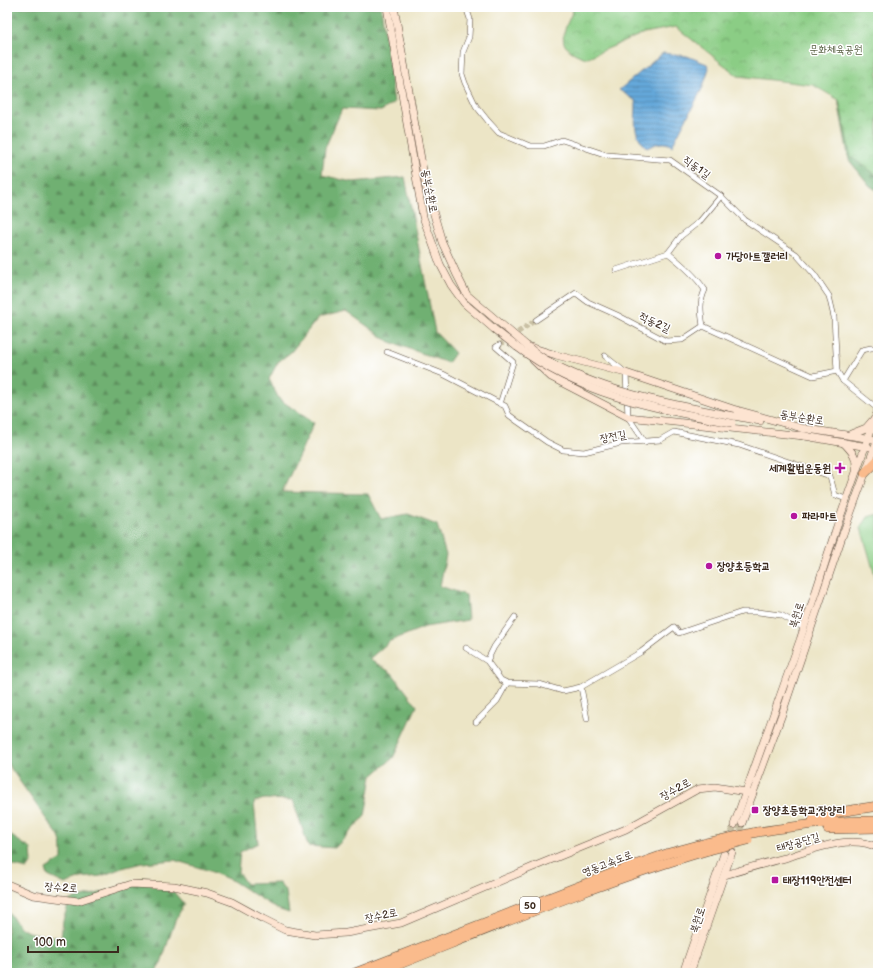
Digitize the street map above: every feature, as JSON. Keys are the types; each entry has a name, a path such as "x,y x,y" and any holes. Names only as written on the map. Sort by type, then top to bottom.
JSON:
{"highway":[{"path":"860,472 878,460"},
{"path":"795,826 839,812 878,806"},
{"name":"영동고속도로","path":"355,973 621,870 669,853 708,846 795,826 841,822 878,821"},
{"name":"영동고속도로","path":"757,835 812,829 878,828"},
{"name":"영동고속도로","path":"377,973 615,880 708,846"}],"street":[{"name":"동부순환로","path":"387,7 423,217 440,264 451,285 464,303 494,329 521,346"},
{"name":"동부순환로","path":"394,7 426,187 442,242 456,275 467,295 521,346 545,366 574,382 616,397 671,412 733,420 804,432 878,439"},
{"name":"직동1길","path":"466,7 470,19 469,37 463,52 462,74 476,106 499,133 530,146 544,146 562,140 607,155 670,160 721,196 745,220 796,254 814,274 829,296 834,317 837,371 843,381 877,412"},
{"path":"616,270 668,253 681,236 700,221 721,196"},
{"path":"668,253 686,267 705,290 701,298 700,311 703,326 813,376 837,371"},
{"name":"적동2길","path":"536,320 576,293 588,302 618,315 666,341 682,340 703,326"},
{"path":"499,345 496,347 513,362 500,404"},
{"path":"521,346 626,373 804,432"},
{"path":"521,346 551,377 628,417 804,432"},
{"path":"843,381 862,350 878,348"},
{"name":"장전길","path":"387,352 443,374 505,406 509,415 547,442 563,450 584,452 621,443 660,440 674,432 739,445 830,476 835,495 846,499"},
{"path":"605,356 626,373 628,417 645,442"},
{"path":"848,435 866,428 877,412"},
{"name":"북원로","path":"734,825 749,794 792,685 860,472 864,447 877,412"},
{"name":"동부순환로","path":"804,432 844,443 876,448"},
{"name":"북원로","path":"742,823 749,794 784,682 804,628 846,499 860,472 876,448 878,439"},
{"path":"844,443 854,454 860,472"},
{"path":"466,648 487,662 501,680 507,683 539,684 563,691 581,688 641,652 674,627 679,633 742,612 758,612 780,615 804,628"},
{"path":"487,662 494,647 515,617"},
{"path":"784,682 792,685"},
{"path":"476,722 497,701 507,683"},
{"path":"581,688 587,720"},
{"name":"장수2로","path":"7,884 33,895 78,901 131,884 174,886 207,893 232,902 263,920 285,930 315,935 346,934 401,923 626,829 698,789 715,787 749,794"},
{"name":"태장공단길","path":"721,873 821,846 847,842 871,844 878,848"},
{"name":"북원로","path":"683,973 721,873 732,852"},
{"name":"북원로","path":"690,973 721,873 724,854"}],"green space":[{"path":"7,7 381,7 394,103 381,111 342,109 325,148 322,175 352,182 405,177 435,332 455,353 448,363 388,341 346,311 318,318 291,352 278,362 269,379 279,399 314,423 282,492 368,494 381,519 408,514 437,525 446,555 440,586 466,595 468,620 425,627 390,641 369,659 392,673 417,706 393,758 372,776 365,816 335,848 308,846 293,800 264,799 254,802 258,843 240,852 238,872 246,884 279,883 286,892 289,913 277,909 233,881 207,870 174,860 142,863 122,868 101,876 81,878 65,884 48,876 46,869 62,859 61,841 7,763 7,333 12,328 7,323"},
{"name":"문화체육공원","path":"573,7 878,7 878,176 851,157 839,100 813,85 738,76 676,27 644,33 586,58 569,50 563,40"},
{"path":"838,92 878,109 878,191 870,186 849,160 839,106"},
{"path":"878,514 878,586 861,528 868,517"},
{"path":"7,833 31,849 32,862 27,869 7,864"},
{"path":"147,877 172,890 184,904 175,921 161,963 155,973 7,973 7,911 21,928 28,932 61,938 63,920 70,900 120,888"}],"water":[{"path":"663,53 687,56 707,64 709,68 703,87 672,146 663,143 647,148 636,132 636,101 619,90"}],"tunnel":[{"path":"499,345 536,320"},
{"path":"736,840 742,823"},
{"path":"728,842 734,825"}],"place":[{"name":"가당아트갤러리","path":"718,256"},
{"name":"세계활법운동원","path":"840,468"},
{"name":"파라마트","path":"794,516"},
{"name":"장양초등학교","path":"709,566"},
{"name":"장양초등학교;장양리","path":"755,810"},
{"name":"태장119안전센터","path":"775,880"}]}
